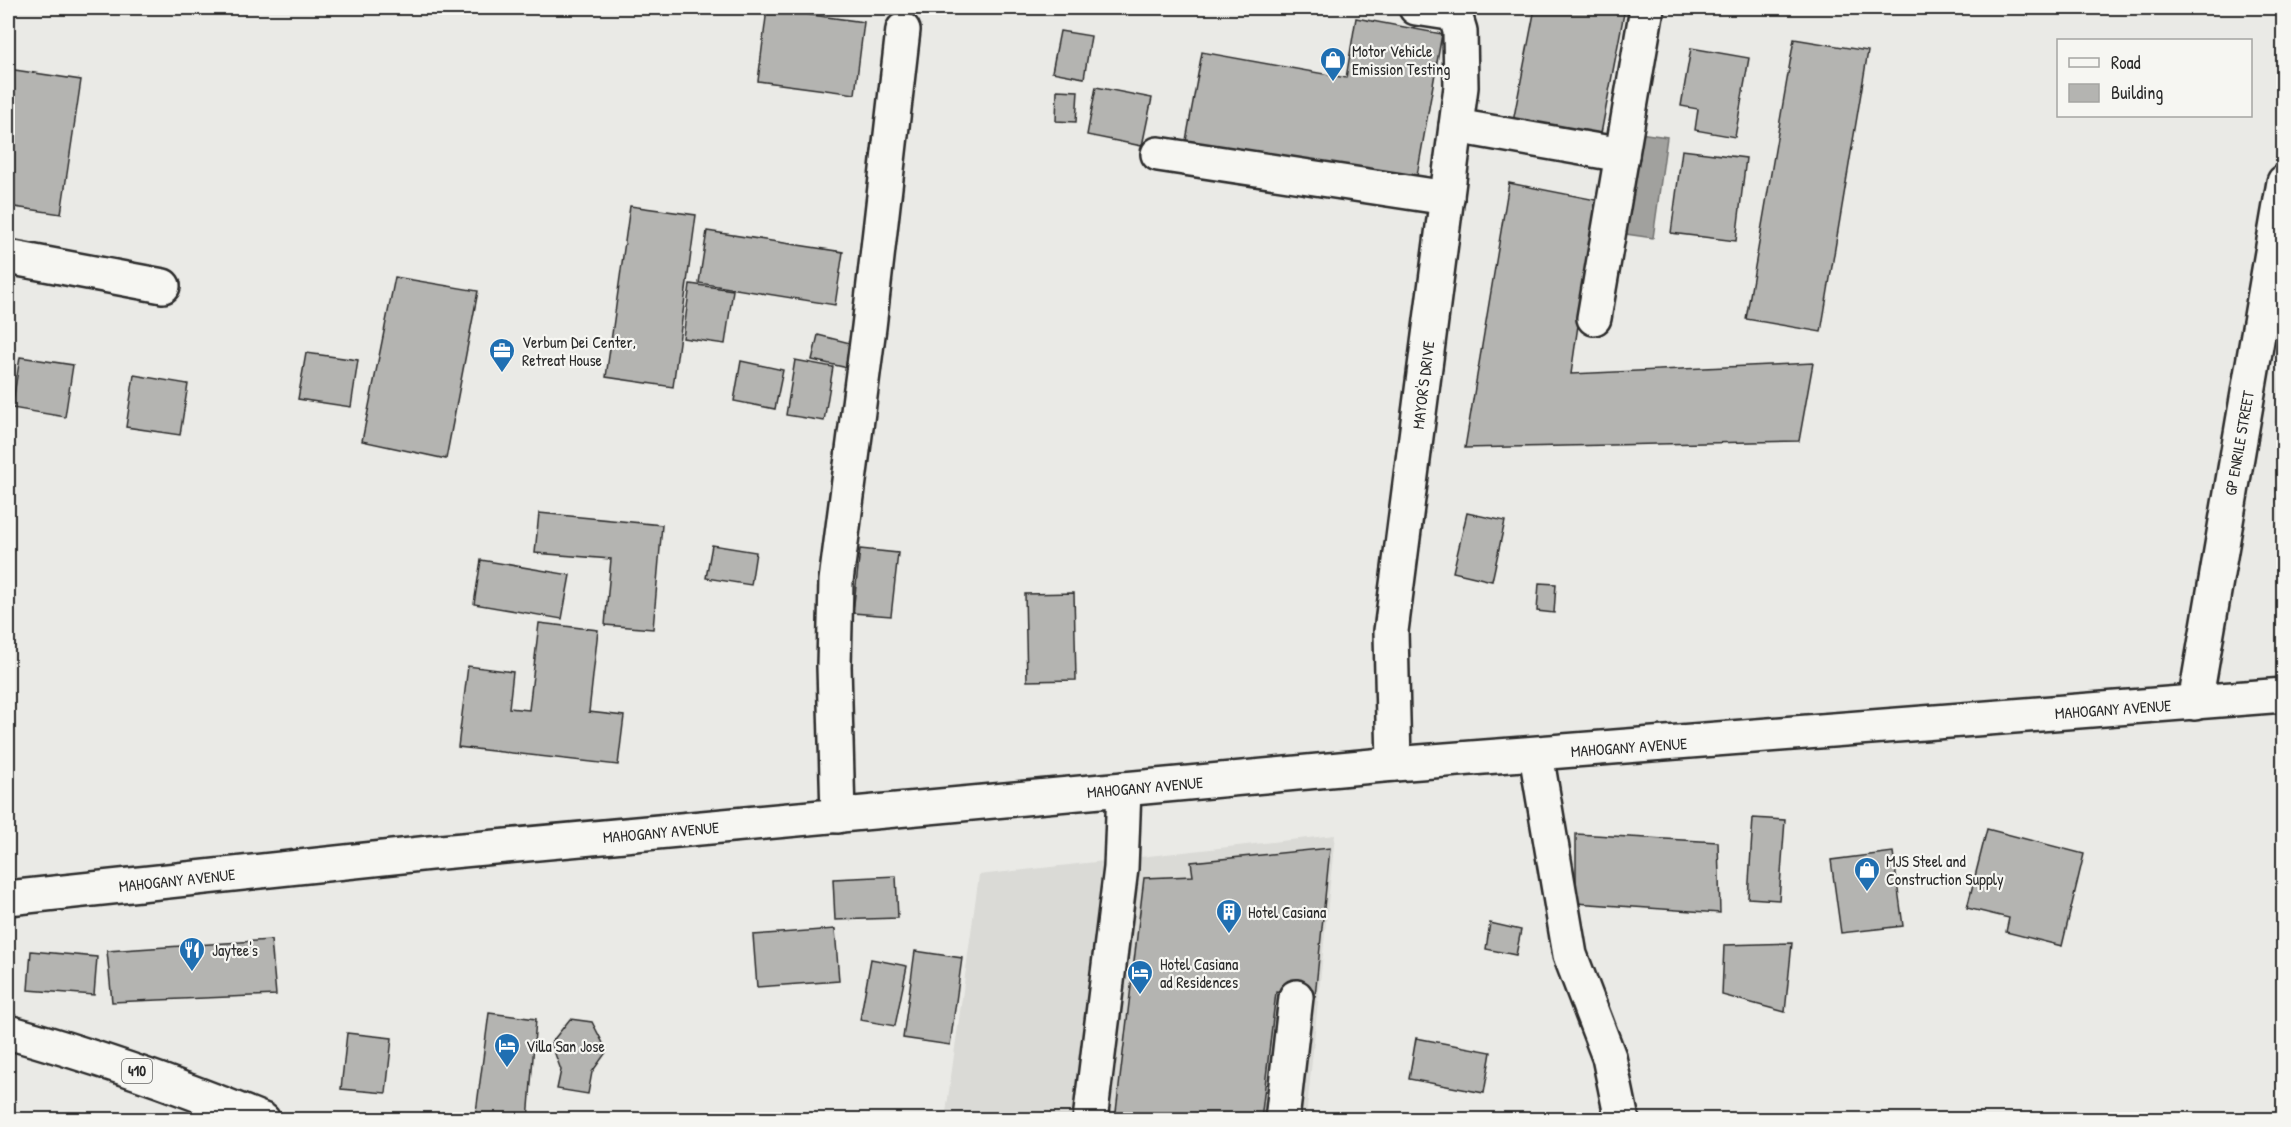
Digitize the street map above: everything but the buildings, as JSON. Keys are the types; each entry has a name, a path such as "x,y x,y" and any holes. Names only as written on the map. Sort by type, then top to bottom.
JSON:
{"main road":[{"path":"1416,8 1454,11"},
{"path":"1594,318 1647,8"},
{"name":"MAYOR'S DRIVE","path":"1394,764 1391,631 1461,87 1460,31 1454,11"},
{"path":"838,816 834,666 836,581 869,327 903,30"},
{"path":"1456,126 1622,155"},
{"path":"1158,154 1447,198"},
{"name":"GP ENRILE STREET","path":"2195,703 2283,182"},
{"path":"8,257 163,286"},
{"name":"MAHOGANY AVENUE","path":"8,898 430,853 1394,764 2283,695"},
{"path":"1536,754 1570,955 1609,1057 1622,1119"},
{"path":"1090,1119 1121,868 1124,789"},
{"path":"1282,1119 1296,997"},
{"name":"410","path":"8,1032 63,1047 164,1080 263,1119"}],"shaded area":[{"path":"1639,133 1667,137 1653,238 1626,234"},
{"path":"2283,356 2283,425 2274,423"},
{"name":"Hotel Casiana ad Residences","path":"1335,835 1306,1119 945,1120 979,875"}],"place":[{"name":"Motor Vehicle Emission Testing","path":"1333,83"},
{"name":"Verbum Dei Center, Retreat House","path":"502,374"},
{"name":"MJS Steel and Construction Supply","path":"1867,893"},
{"name":"Hotel Casiana","path":"1229,935"},
{"name":"Jaytee's","path":"192,973"},
{"name":"Hotel Casiana ad Residences","path":"1140,996"},
{"name":"Villa San Jose","path":"507,1069"}]}
